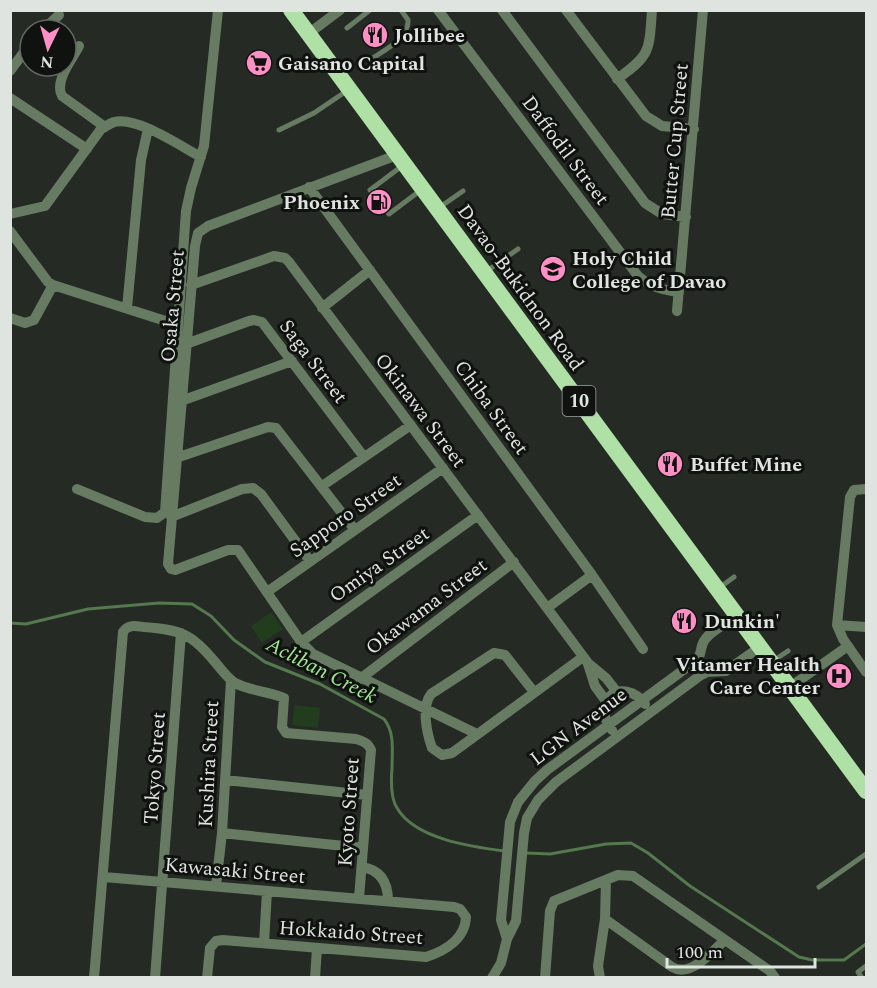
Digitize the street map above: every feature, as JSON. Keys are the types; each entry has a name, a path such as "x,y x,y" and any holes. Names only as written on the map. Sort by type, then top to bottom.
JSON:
{"highway":[{"name":"Davao-Bukidnon Road","path":"291,10 867,792"}],"street":[{"path":"78,489 146,517 157,518 165,512 186,211 206,132 218,10"},
{"path":"308,34 340,10"},
{"path":"502,10 645,203 663,214 686,217"},
{"path":"566,10 640,111 652,122 662,126 694,129"},
{"path":"617,79 645,56 650,37 652,10"},
{"name":"Butter Cup Street","path":"677,311 703,10"},
{"name":"Daffodil Street","path":"439,11 638,276 656,288 679,292"},
{"path":"56,18 59,15"},
{"path":"79,46 62,78 59,90 62,96 105,127"},
{"path":"10,98 87,149"},
{"path":"12,211 45,206 87,149 105,127 112,123 127,122 148,129 201,158"},
{"path":"128,308 141,160 148,129"},
{"name":"Osaka Street","path":"267,592 241,553 234,550 180,569 171,569 168,564 196,238 202,229 309,187 373,164 401,160"},
{"name":"Chiba Street","path":"309,187 592,575 643,649"},
{"path":"10,231 52,285 178,325"},
{"name":"Okinawa Street","path":"191,285 268,257 280,256 289,262 585,660"},
{"path":"322,308 370,270"},
{"path":"10,318 25,323 34,320 52,285"},
{"name":"Saga Street","path":"186,344 249,321 258,321 266,326 364,457"},
{"path":"182,401 292,361"},
{"path":"322,486 411,425"},
{"path":"176,458 273,427 280,432 355,530"},
{"name":"Sapporo Street","path":"267,592 443,468"},
{"path":"171,517 242,489 253,488 261,494 310,561"},
{"path":"867,489 854,490 849,497 837,625 848,646 867,672"},
{"name":"Omiya Street","path":"301,642 478,515"},
{"name":"Okawama Street","path":"360,679 514,562"},
{"path":"547,608 592,575"},
{"path":"267,592 301,642 322,660 477,734"},
{"name":"LGN Avenue","path":"507,939 501,920 509,831 513,813 526,791 554,765 697,660 706,638 737,616"},
{"path":"837,625 867,627"},
{"name":"Kyoto Street","path":"104,877 123,632 125,628 135,626 181,633 198,642 231,680 243,686 284,698 282,727 286,733 356,739 366,742 371,750 359,898"},
{"name":"Tokyo Street","path":"155,978 181,633"},
{"path":"790,687 848,646"},
{"name":"LGN Avenue","path":"496,976 507,939 516,921 524,833 527,818 538,800 562,777 701,675 729,669 760,647"},
{"path":"702,650 718,672"},
{"path":"534,692 505,655 494,652 431,694 426,703 430,744 438,753 446,755 452,753 534,692 585,660"},
{"path":"585,660 606,678 617,692"},
{"path":"585,660 595,686 606,701"},
{"name":"Kushira Street","path":"216,886 222,833 231,680"},
{"path":"617,737 608,725 602,709 606,701 617,692 633,693 651,712"},
{"path":"554,765 562,777"},
{"path":"225,780 367,795"},
{"path":"513,813 527,818"},
{"path":"222,833 363,848"},
{"path":"362,867 372,870 384,879 388,901"},
{"path":"545,978 552,904 558,899 622,874 633,876 725,940 769,976"},
{"path":"94,978 104,877"},
{"name":"Kawasaki Street","path":"104,877 454,907 460,909 466,917"},
{"path":"600,978 598,966 605,919 606,880"},
{"path":"264,944 267,891"},
{"name":"Hokkaido Street","path":"207,978 209,953 213,944 223,940 426,957 438,953 457,940 465,928 466,917"},
{"path":"605,919 681,971 689,969 725,940"},
{"path":"315,978 317,948"}],"lane":[{"path":"347,28 370,10"},
{"path":"370,60 406,31 408,20 401,10"},
{"path":"279,130 349,90"},
{"path":"376,198 370,190 401,160"},
{"path":"383,207 389,214 423,189"},
{"path":"437,208 463,191"},
{"path":"484,273 518,249"},
{"path":"718,589 734,578"},
{"path":"771,662 788,651"},
{"path":"819,887 867,854"},
{"path":"862,978 858,972 867,966"}],"green space":[{"path":"271,612 283,629 262,643 251,626"},
{"path":"295,705 320,708 318,728 292,725"}],"waterway":[{"name":"Acliban Creek","path":"10,623 26,624 88,609 159,603 192,604 211,616 234,640 265,662 320,684 384,719 388,724 392,742 393,799 405,819 445,840 505,851"},
{"name":"Acliban Creek","path":"526,853 550,854 606,844 631,843 648,853 690,886 799,957 812,960 844,960 866,944"}],"place":[{"name":"Jollibee","path":"375,35"},
{"name":"Gaisano Capital","path":"259,63"},
{"name":"Phoenix","path":"379,202"},
{"name":"Holy Child College of Davao","path":"553,269"},
{"name":"Buffet Mine","path":"670,464"},
{"name":"Dunkin'","path":"684,621"},
{"name":"Vitamer Health Care Center","path":"839,676"}]}
